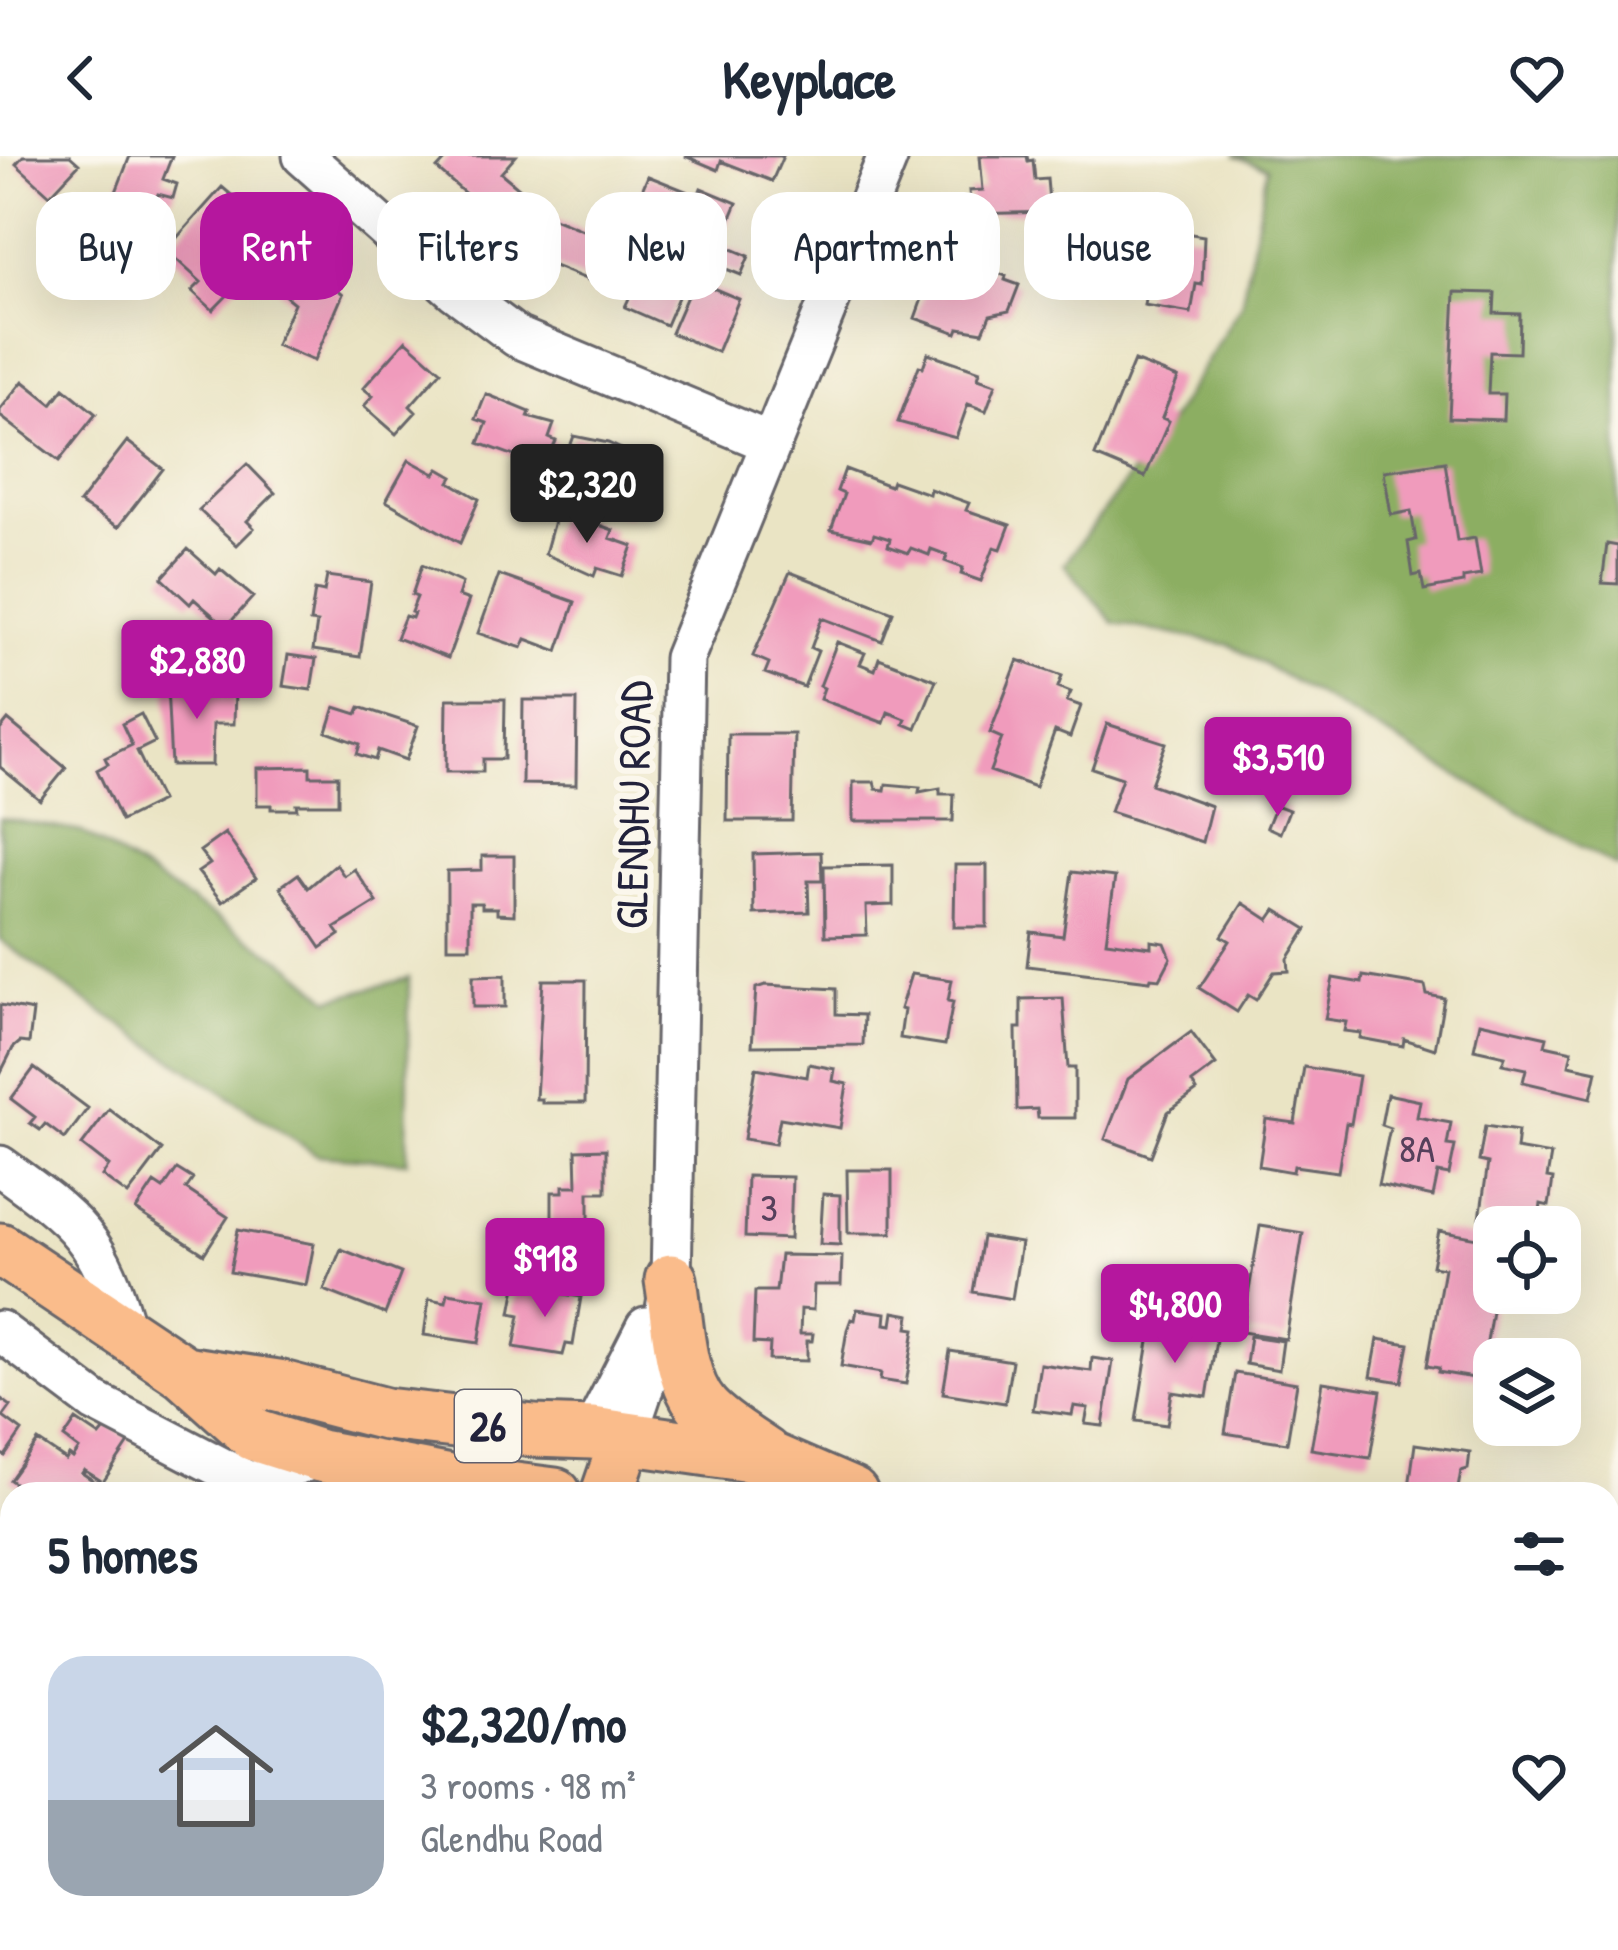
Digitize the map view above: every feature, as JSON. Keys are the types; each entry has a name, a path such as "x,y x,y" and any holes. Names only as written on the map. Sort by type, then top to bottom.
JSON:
{"main road":[{"name":"26","path":"0,1250 184,1372 254,1435 430,1482"},
{"path":"671,1280 695,1395 705,1410 771,1459"},
{"name":"26","path":"184,1372 278,1386 385,1414 609,1436 771,1459 824,1482"},
{"path":"578,1482 609,1436"},
{"path":"607,1482 609,1436"}],"street":[{"path":"303,156 454,290 517,337 772,443"},
{"name":"GLENDHU ROAD","path":"609,1436 662,1333 671,1280 684,658 887,156"},
{"path":"0,1166 73,1222 93,1245 110,1277 126,1333"},
{"path":"0,1331 95,1402 249,1482"},
{"path":"254,1482 320,1456"}],"green space":[{"path":"1234,156 1618,156 1618,868 1230,645 1114,623 1064,564 1162,433 1241,305 1267,168"},
{"path":"0,818 82,832 292,966 330,999 409,978 407,1162 317,1155 0,940"}],"building":[{"path":"23,156 70,156 79,164 53,192 47,192 16,164"},
{"path":"130,156 172,156 163,179 177,184 175,192 116,192"},
{"path":"449,156 516,156 501,173 519,188 516,192 463,192 437,169"},
{"path":"685,156 783,156 772,181 721,161 718,170"},
{"path":"980,156 1027,156 1028,161 1033,160 1035,180 1047,179 1048,192 1024,192 1024,213 1000,213 1000,192 969,192 983,190"},
{"path":"648,176 688,192 641,192"},
{"path":"727,199 737,203 727,227"},
{"path":"200,212 200,281 176,259 176,239"},
{"path":"561,221 585,231 585,279 561,269"},
{"path":"1194,234 1204,236 1202,285 1196,284 1194,296"},
{"path":"727,247 749,256 741,275 727,269"},
{"path":"1000,274 1019,285 1009,311 990,315 983,332 959,328 957,333 915,318 922,300 1000,300"},
{"path":"1455,292 1495,293 1494,313 1520,314 1519,353 1490,352 1488,394 1504,394 1503,420 1449,418"},
{"path":"727,294 739,299 717,352 671,333 685,300 727,300"},
{"path":"202,300 223,300 213,310"},
{"path":"290,300 340,300 314,361 276,345 294,303"},
{"path":"628,300 677,300 666,325 625,307"},
{"path":"1145,300 1193,300 1191,313 1144,305"},
{"path":"406,340 441,371 410,406 416,412 396,434 364,406 373,396 363,388"},
{"path":"928,353 980,371 978,378 996,384 986,411 968,404 956,438 898,422"},
{"path":"1134,361 1178,378 1162,418 1169,421 1145,477 1095,456"},
{"path":"23,381 52,404 64,388 96,414 59,461 0,416"},
{"path":"486,394 530,412 528,417 554,424 549,438 556,441 545,467 479,443 487,423 476,419"},
{"path":"574,436 608,443 650,462 627,517 599,505 604,491 560,473"},
{"path":"127,441 163,469 118,527 79,503"},
{"path":"409,460 435,474 439,469 453,477 450,482 479,499 460,543 386,501"},
{"path":"1445,462 1457,541 1475,538 1481,575 1424,590 1421,574 1413,576 1408,542 1416,540 1411,511 1391,515 1384,471"},
{"path":"247,464 275,493 247,521 254,528 237,545 199,510"},
{"path":"845,469 890,486 892,481 929,494 930,489 969,503 966,510 1010,525 1001,549 994,547 981,581 961,574 963,568 931,549 929,555 911,548 908,553 888,546 890,539 874,534 872,539 831,530 844,494 837,491"},
{"path":"557,510 613,530 610,538 633,546 622,576 597,568 594,576 545,554"},
{"path":"1607,544 1618,546 1618,584 1602,583"},
{"path":"188,549 253,597 226,627 194,599 190,604 162,578"},
{"path":"422,565 462,583 458,596 469,600 448,658 396,638 405,616 412,618 414,613 417,597 412,595"},
{"path":"790,572 893,612 882,641 822,618 811,648 818,651 804,687 765,673 769,663 753,656"},
{"path":"499,575 575,602 558,651 526,639 522,648 478,633"},
{"path":"327,576 371,582 360,657 313,650 317,623 310,622 315,590 324,592"},
{"path":"837,642 865,653 860,664 875,670 879,658 936,680 916,729 888,712 884,723 820,699 824,688 820,686"},
{"path":"288,655 316,659 311,690 283,686"},
{"path":"1018,660 1062,676 1058,687 1071,692 1067,701 1081,706 1070,737 1055,731 1035,787 990,771 1002,738 990,733"},
{"path":"167,686 235,689 234,724 213,724 212,765 171,765"},
{"path":"447,699 505,699 504,759 483,759 483,772 446,772"},
{"path":"523,700 577,700 576,785 522,784"},
{"path":"335,707 357,714 360,707 418,726 406,760 378,750 375,760 357,754 360,744 327,732"},
{"path":"141,714 155,742 137,751 161,801 121,821 97,770 108,764 105,758 132,745 122,724"},
{"path":"8,720 66,768 40,800 0,767 0,730"},
{"path":"1107,724 1166,743 1151,784 1211,806 1202,842 1110,812 1122,778 1092,768"},
{"path":"728,734 794,734 792,821 727,821"},
{"path":"310,767 310,776 338,776 338,804 296,804 297,809 257,805 257,768"},
{"path":"853,782 874,782 876,789 885,790 886,784 920,787 919,792 940,788 940,794 954,794 953,821 853,821"},
{"path":"1276,805 1289,810 1280,833 1267,827"},
{"path":"225,833 256,878 222,902 198,872 210,864 200,851"},
{"path":"821,852 822,881 808,881 809,912 754,914 753,854"},
{"path":"482,856 514,856 514,915 470,903 470,947 447,947 447,871 482,870"},
{"path":"336,864 344,876 354,869 377,902 335,928 340,935 321,948 280,887 298,874 308,888"},
{"path":"893,865 893,905 866,906 867,935 825,936 824,866"},
{"path":"955,865 987,865 987,927 954,927"},
{"path":"1072,872 1115,877 1106,941 1151,947 1151,941 1165,943 1171,958 1160,979 1027,966 1031,932 1063,936"},
{"path":"1243,903 1269,920 1276,910 1307,929 1288,959 1289,971 1274,972 1256,1000 1248,995 1237,1012 1199,988 1230,941 1222,936"},
{"path":"911,974 952,980 945,1045 900,1038 904,1010 900,1009"},
{"path":"505,975 505,1007 473,1007 473,976"},
{"path":"1363,976 1425,986 1427,995 1444,998 1435,1049 1404,1039 1403,1046 1360,1038 1361,1033 1344,1031 1346,1022 1325,1019 1333,978 1362,983"},
{"path":"543,980 586,980 585,1103 536,1099"},
{"path":"756,988 836,989 836,1014 864,1015 863,1045 752,1046"},
{"path":"1063,998 1068,1068 1075,1068 1075,1118 1038,1118 1037,1109 1017,1110 1016,1028 1021,1028 1021,999"},
{"path":"0,1005 33,1011 29,1043 20,1042 13,1048 0,1074"},
{"path":"1480,1022 1547,1037 1545,1045 1572,1051 1569,1065 1597,1071 1591,1098 1523,1082 1526,1069 1502,1064 1505,1056 1474,1049"},
{"path":"1191,1032 1216,1065 1192,1083 1197,1091 1168,1112 1151,1156 1105,1139 1128,1079"},
{"path":"809,1064 835,1069 833,1081 847,1084 840,1128 780,1118 775,1144 744,1139 756,1068 807,1077"},
{"path":"1304,1067 1359,1076 1338,1172 1259,1166 1266,1119 1295,1123"},
{"path":"34,1068 88,1108 65,1139 45,1124 40,1130 30,1123 35,1117 11,1099"},
{"path":"1387,1094 1420,1101 1417,1117 1451,1123 1447,1145 1455,1146 1449,1175 1438,1173 1433,1197 1378,1185 1390,1128 1381,1125"},
{"path":"109,1109 162,1150 128,1195 102,1176 109,1166 82,1145"},
{"path":"1485,1126 1518,1131 1516,1149 1551,1155 1549,1206 1482,1206 1488,1163 1479,1161"},
{"path":"606,1149 606,1192 589,1192 589,1229 552,1230 552,1192 577,1186 576,1150"},
{"path":"177,1169 193,1179 186,1189 228,1217 204,1254 136,1210 154,1183 163,1189"},
{"path":"847,1170 892,1170 892,1233 848,1233"},
{"path":"747,1176 792,1177 790,1239 745,1237"},
{"path":"823,1194 840,1195 840,1245 820,1244"},
{"path":"1260,1226 1303,1233 1286,1339 1242,1332"},
{"path":"238,1230 314,1244 306,1285 230,1272"},
{"path":"1439,1231 1473,1237 1473,1314 1492,1314 1488,1338 1473,1338 1473,1378 1427,1366 1444,1268 1432,1266"},
{"path":"982,1237 1021,1243 1012,1299 973,1292"},
{"path":"341,1249 401,1273 385,1314 324,1290"},
{"path":"780,1255 842,1256 841,1285 814,1285 813,1310 801,1309 800,1334 813,1334 812,1341 807,1341 807,1361 769,1360 770,1344 753,1343 755,1291 776,1291"},
{"path":"516,1286 581,1297 573,1345 566,1344 563,1355 514,1347 520,1315 511,1313"},
{"path":"448,1293 486,1299 479,1343 424,1335 429,1299 446,1302"},
{"path":"857,1309 886,1313 885,1324 892,1325 894,1312 910,1315 908,1328 915,1329 906,1384 880,1380 881,1373 841,1366 847,1330"},
{"path":"1153,1317 1218,1327 1207,1397 1172,1392 1167,1425 1136,1421"},
{"path":"1250,1336 1283,1341 1279,1370 1246,1364"},
{"path":"1378,1339 1409,1344 1402,1382 1371,1377"},
{"path":"950,1351 1012,1361 1005,1403 943,1393"},
{"path":"1092,1358 1113,1361 1103,1426 1085,1424 1088,1408 1074,1406 1072,1415 1033,1410 1040,1364 1091,1371"},
{"path":"1235,1373 1297,1383 1287,1443 1225,1433"},
{"path":"1323,1382 1381,1391 1370,1458 1311,1449"},
{"path":"0,1398 11,1406 3,1417 22,1431 5,1456 0,1453"},
{"path":"76,1420 100,1436 109,1425 131,1440 103,1482 84,1470 95,1482 10,1480 38,1441 66,1460 69,1455 73,1458 79,1449 64,1438"},
{"path":"1415,1444 1470,1452 1468,1469 1461,1471 1459,1482 1410,1482"}]}
